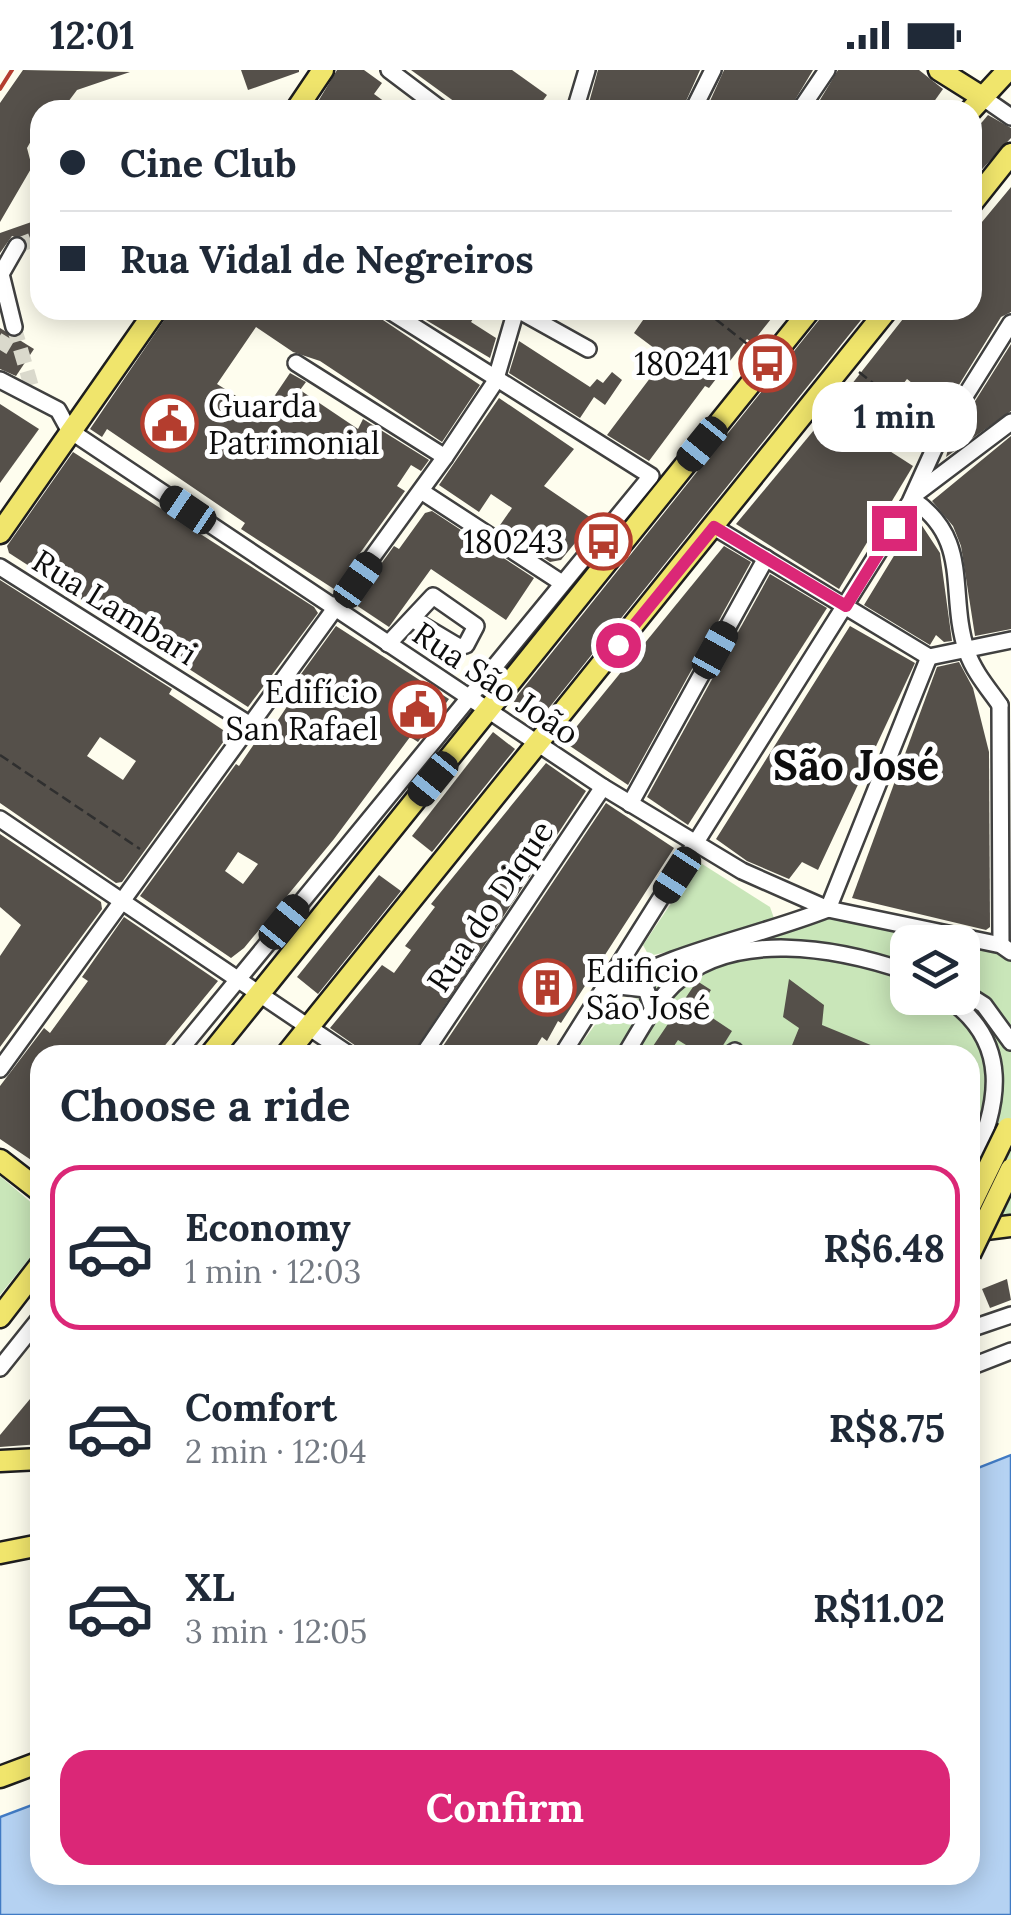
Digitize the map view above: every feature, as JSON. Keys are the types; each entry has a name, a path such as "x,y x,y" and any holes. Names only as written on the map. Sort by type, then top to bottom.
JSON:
{"main road":[{"path":"303,100 323,70"},
{"path":"938,70 972,100"},
{"path":"980,100 1008,70"},
{"path":"982,190 1011,154"},
{"path":"0,533 149,320"},
{"path":"218,1045 802,320"},
{"path":"294,1045 879,320"},
{"path":"980,1181 1004,1125"},
{"path":"0,1160 30,1183"},
{"path":"980,1233 1011,1169"},
{"path":"980,1230 1005,1227"},
{"path":"0,1316 30,1278"},
{"path":"0,1461 30,1460"},
{"path":"0,1553 30,1548"},
{"path":"0,1777 30,1766"}],"street":[{"path":"388,70 428,100"},
{"path":"578,100 587,70"},
{"path":"698,100 714,70"},
{"path":"807,100 827,70"},
{"path":"982,106 1011,116"},
{"path":"14,327 1,274 16,246"},
{"path":"184,1045 651,476 495,382 403,320"},
{"path":"0,1069 156,860 445,457 495,382 514,320"},
{"path":"535,320 588,349"},
{"path":"568,1045 913,497 940,436 1011,324"},
{"path":"296,363 445,457"},
{"name":"Rua São João","path":"0,380 33,390 58,410 69,430 603,788 742,871 828,909 1006,948"},
{"path":"913,497 1011,422"},
{"path":"421,491 562,582"},
{"path":"913,497 949,536 962,652 1000,705 1006,948"},
{"path":"714,527 930,657 1011,640"},
{"path":"630,804 766,558"},
{"name":"Rua Lambari","path":"0,566 252,726"},
{"path":"388,644 412,619"},
{"path":"599,996 657,964 766,933 828,909 930,657"},
{"path":"1000,705 1011,691"},
{"name":"Rua do Dique","path":"430,1045 603,788"},
{"path":"0,819 335,1045"},
{"path":"630,1045 653,1010 692,970 719,960 792,945 827,950 890,970"},
{"path":"614,986 646,988 653,1010"},
{"path":"980,1002 1011,1042"},
{"path":"972,1015 979,1020 1002,1062 1004,1125 994,1148 1011,1157"},
{"path":"980,1156 1004,1125"},
{"path":"980,1187 1011,1183"},
{"path":"980,1211 1005,1227"},
{"path":"980,1326 1011,1315"},
{"path":"0,1368 30,1330"},
{"path":"980,1363 1011,1351"}],"path":[{"path":"717,320 769,361"},
{"path":"846,362 940,436"},
{"path":"0,755 156,860"}],"green space":[{"path":"699,862 770,907 775,921 768,929 649,956 643,945"},
{"path":"827,914 890,927 890,1015 980,1015 980,944 988,946 1011,962 1011,1219 980,1224 980,1045 636,1045 659,1009 654,988 637,977"},
{"path":"631,998 643,999 647,1005 623,1045 580,1045 600,1018"},
{"path":"0,1176 30,1202 30,1258 0,1295"}],"water":[{"path":"1011,1455 1011,1915 0,1915 0,1817 30,1806 30,1885 980,1885 980,1467"}],"building":[{"path":"23,70 130,72 77,90 70,100 30,100 30,170 0,222 0,103"},
{"path":"241,70 299,70 299,72 248,90"},
{"path":"337,70 364,70 382,83 374,94 382,100 319,100"},
{"path":"411,70 512,70 547,95 543,100 452,100"},
{"path":"598,70 700,70 686,100 590,100"},
{"path":"724,70 813,70 795,100 710,100"},
{"path":"838,70 919,70 943,89 935,100 820,100"},
{"path":"988,115 1011,128 1011,138 982,169 982,122"},
{"path":"1011,187 1011,312 1001,317 944,409 907,379 889,402 929,433 920,452 844,394 902,320 982,320 982,222"},
{"path":"30,222 30,240 12,236 0,253 0,233"},
{"path":"164,320 383,320 480,385 442,442 320,361 293,352 256,327 217,384 263,413 290,373 306,382 300,390 358,429 363,419 429,460 421,471 411,465 397,486 405,491 334,589 241,529 245,523 107,429 102,437 90,429"},
{"path":"426,320 472,320 496,338 490,358"},
{"path":"643,320 770,320 752,343 747,339 709,388 705,386 649,461 607,435 666,357 634,333"},
{"path":"819,320 861,320 540,719 513,701"},
{"path":"0,328 34,349 16,376 0,369"},
{"path":"519,341 590,387 597,379 603,383 612,372 622,380 605,405 594,397 580,418 509,373"},
{"path":"1011,344 1011,411 946,457 950,441"},
{"path":"499,398 574,449 544,486 594,520 561,560 550,562 498,528 512,508 491,494 479,512 439,485"},
{"path":"0,404 39,429 0,483"},
{"path":"829,412 913,466 839,589 736,524"},
{"path":"1011,436 1011,629 975,636 961,546 953,526 932,501"},
{"path":"73,452 314,607 318,613 248,707 9,553 7,546"},
{"path":"432,511 534,578 506,620 431,569 389,627 353,603 394,546 399,549 425,513"},
{"path":"917,518 940,553 952,641 944,642 936,635 930,645 864,605"},
{"path":"724,546 751,562 628,785 564,742"},
{"path":"770,574 827,608 688,825 647,797"},
{"path":"0,580 172,689 169,694 229,734 122,882 116,883 0,803","holes":["100,737 136,761 123,780 87,756"]},
{"path":"336,626 449,699 418,742 410,737 334,839 244,948 231,958 140,896 236,764 239,766 261,734 266,738 301,684 296,681","holes":["238,852 258,864 243,884 225,871"]},
{"path":"850,626 915,663 818,870 802,862 789,879 747,861 716,839"},
{"path":"959,662 973,688 989,752 990,927 986,930 980,925 965,925 852,898 937,667"},
{"path":"493,732 515,749 432,852 412,836"},
{"path":"546,763 586,791 419,1045 355,1045 330,1028 382,965 394,973 411,950 405,946 435,907 431,904"},
{"path":"606,803 674,848 547,1041 542,1037 537,1045 444,1045"},
{"path":"0,834 101,902 102,909 0,1047 0,956 21,925 0,907"},
{"path":"379,875 401,891 318,994 297,977"},
{"path":"124,917 218,981 165,1045 31,1045 44,1028 50,1033 88,981 82,977"},
{"path":"789,979 824,1005 822,1025 871,1045 792,1045 799,1028 783,1017"},
{"path":"697,981 711,990 699,1009 732,1031 723,1045 686,1045 678,1040 675,1045 654,1045"},
{"path":"30,1046 30,1159 0,1139 0,1086"},
{"path":"1007,1279 1011,1300 990,1308 982,1289"},
{"path":"30,1399 30,1445 0,1447 0,1435"}],"tunnel":[{"path":"17,246 30,241"},
{"path":"14,327 31,385"},
{"path":"0,350 14,327"}],"railway":[{"path":"0,89 12,70"}],"place":[{"name":"180241","path":"768,363"},
{"name":"Guarda Patrimonial","path":"169,423"},
{"name":"180243","path":"603,541"},
{"name":"Edifício San Rafael","path":"417,709"},
{"name":"Edificio São José","path":"547,988"}],"district":[{"name":"São José","path":"856,765"}],"route":[{"path":"618,645 714,527 846,606 894,528"}]}
